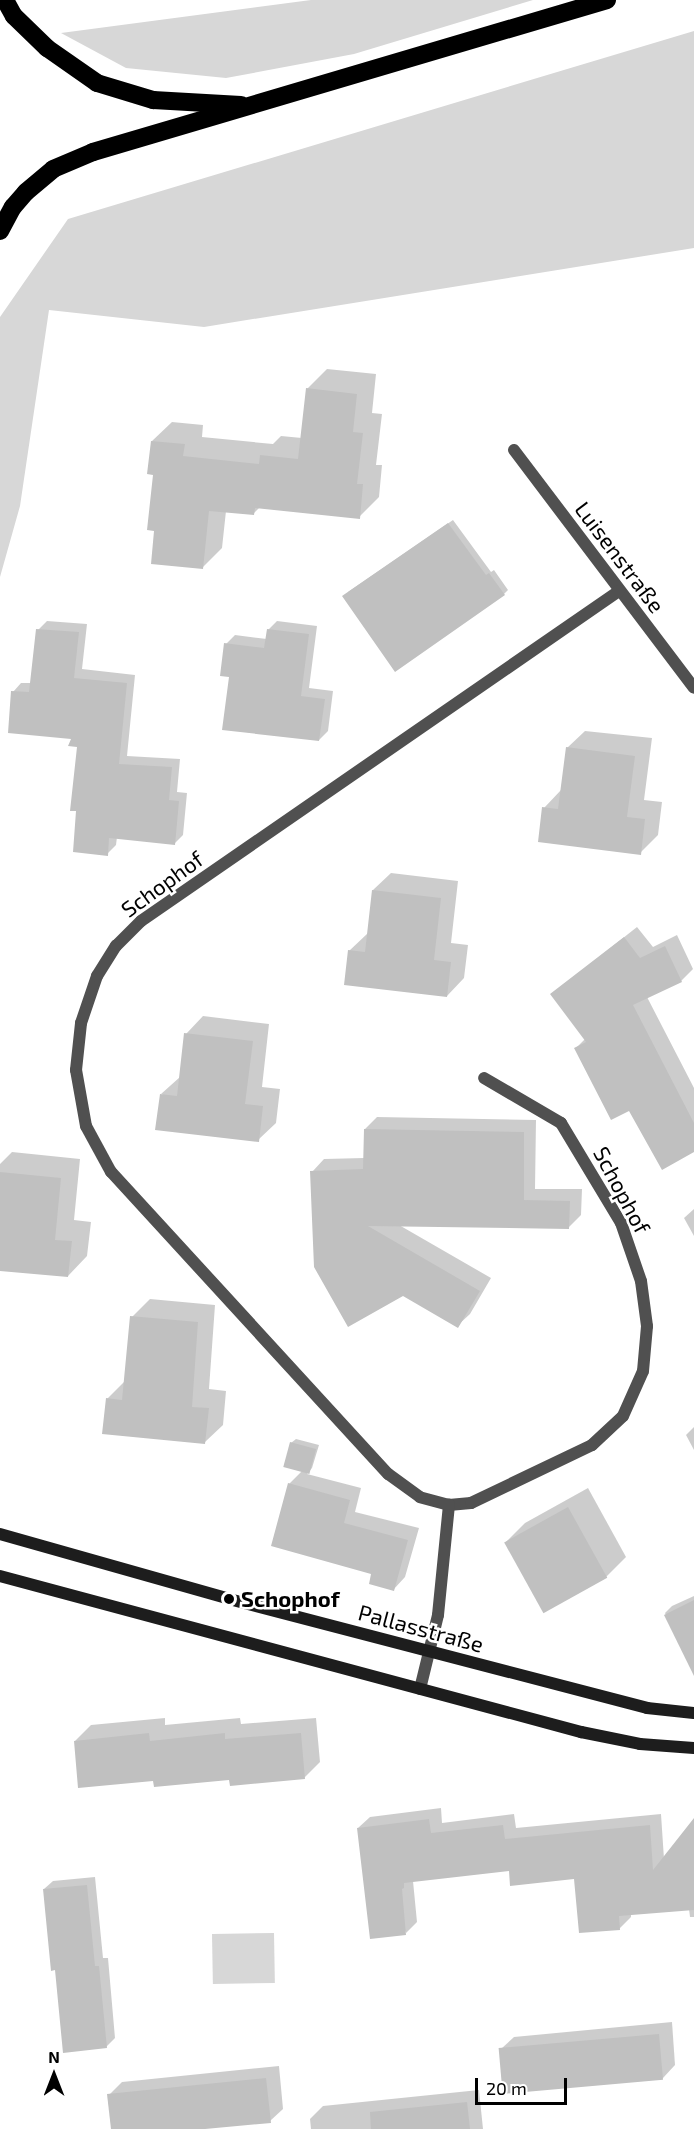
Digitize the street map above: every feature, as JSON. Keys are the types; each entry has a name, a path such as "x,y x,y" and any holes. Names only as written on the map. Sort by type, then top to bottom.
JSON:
{"highway":[{"path":"5,0 14,16 47,48 97,83 153,100 255,105"},
{"path":"0,231 26,192 53,169 93,153 607,0"}],"main road":[{"name":"Pallasstraße","path":"0,1534 229,1599 647,1708 694,1713"},
{"path":"0,1576 581,1732 640,1744 694,1748"}],"street":[{"name":"Luisenstraße","path":"514,450 694,688"},
{"name":"Schophof","path":"484,1078 561,1123 621,1223 641,1281 647,1326 643,1371 623,1416 592,1445 471,1503 449,1504 420,1497 388,1474 111,1172 86,1125 76,1070 81,1023 97,976 116,946 141,921 619,591"},
{"path":"420,1689 438,1615 449,1504"}],"shaded area":[{"path":"311,0 533,0 354,54 226,78 126,68 61,33"},
{"path":"694,31 694,248 204,327 49,310 20,506 0,577 0,317 68,219"},
{"path":"274,1933 275,1983 213,1984 212,1934"}],"building":[{"path":"306,388 357,394 353,432 363,433 357,484 363,484 360,519 255,508 254,515 209,511 203,569 151,564 154,531 147,530 153,475 147,474 151,441 185,444 183,456 259,464 260,455 298,459"},
{"path":"448,523 486,575 489,573 505,595 395,672 342,596"},
{"path":"36,629 79,632 74,678 127,683 119,764 172,767 169,800 179,801 175,845 109,838 108,856 73,852 76,811 70,811 77,747 68,746 71,739 8,733 11,691 29,692"},
{"path":"267,629 309,634 301,696 325,699 319,741 222,730 229,677 220,676 224,643 264,648"},
{"path":"566,747 635,756 627,817 645,819 641,855 538,842 542,807 558,809"},
{"path":"372,890 441,898 434,960 451,962 447,997 344,985 348,950 365,952"},
{"path":"624,937 640,958 665,946 682,982 633,1005 694,1123 694,1152 662,1170 629,1111 611,1120 574,1048 586,1042 550,994"},
{"path":"184,1033 253,1041 245,1104 263,1106 259,1142 155,1130 160,1094 177,1096"},
{"path":"364,1129 524,1132 524,1200 570,1201 569,1229 368,1226 480,1291 458,1328 403,1296 348,1327 314,1267 310,1171 363,1169"},
{"path":"0,1172 61,1178 55,1240 72,1241 68,1277 0,1271"},
{"path":"130,1316 198,1322 192,1407 209,1408 205,1444 102,1434 106,1398 122,1400"},
{"path":"290,1442 316,1449 309,1474 283,1467"},
{"path":"288,1483 350,1500 344,1523 408,1540 394,1591 369,1584 371,1574 271,1546"},
{"path":"568,1507 607,1578 543,1613 504,1542"},
{"path":"694,1600 694,1676 664,1615"},
{"path":"149,1733 150,1741 225,1733 225,1739 301,1733 305,1779 230,1786 229,1780 154,1787 153,1781 78,1788 74,1741"},
{"path":"694,1818 694,1910 619,1916 620,1930 579,1933 574,1879 510,1886 509,1871 404,1883 402,1889 406,1935 370,1939 357,1828 429,1819 431,1833 503,1825 505,1839 650,1825 653,1870"},
{"path":"87,1885 95,1966 99,1966 107,2048 63,2053 55,1970 51,1971 43,1889"},
{"path":"659,2034 663,2080 503,2094 499,2048"},
{"path":"266,2078 271,2123 205,2129 111,2129 107,2094"},
{"path":"467,2102 470,2129 371,2129 370,2112"}],"place":[{"name":"Schophof","path":"229,1599"}]}
